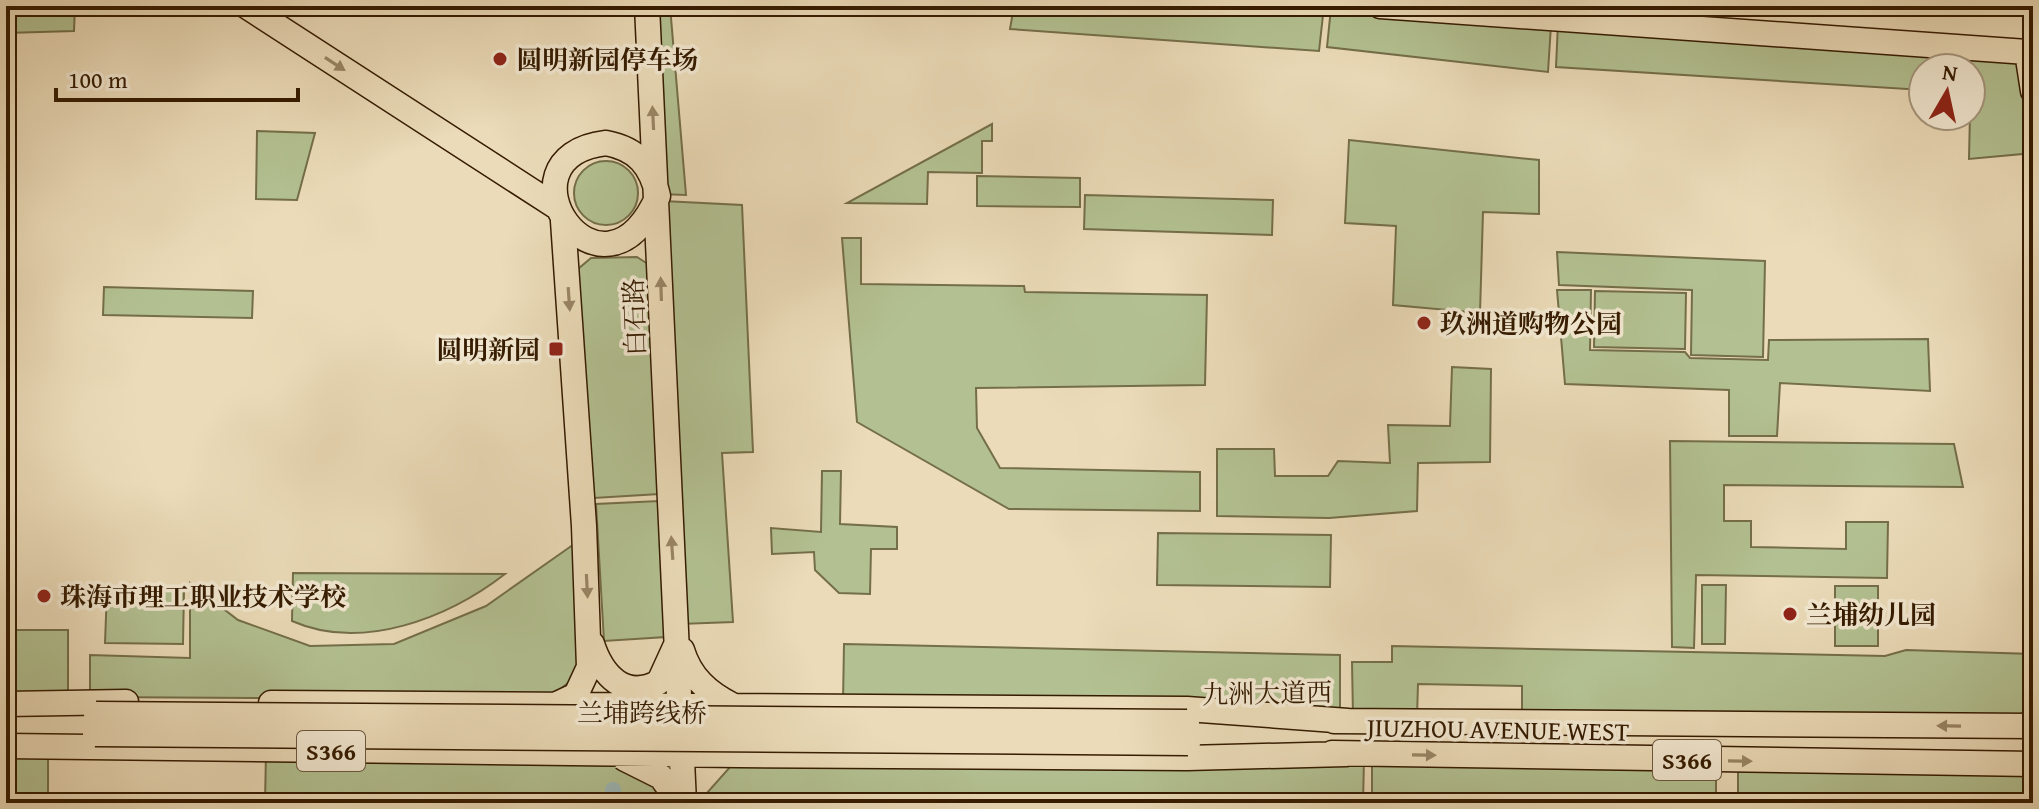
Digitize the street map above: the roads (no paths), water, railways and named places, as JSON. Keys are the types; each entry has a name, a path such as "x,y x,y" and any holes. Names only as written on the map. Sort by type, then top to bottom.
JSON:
{"main road":[{"path":"246,6 559,213 575,234 591,241 608,243 625,238 639,228 658,196 646,164 621,146 606,143 574,153 561,167 555,186 559,213 589,630 598,680 624,705 671,738"},
{"name":"白石路","path":"647,6 658,196 667,469 677,626"},
{"path":"1380,6 2027,52 2033,91"},
{"path":"589,630 596,656 606,674 621,686 641,689 659,682 665,673 674,653 677,626"},
{"path":"677,626 679,677 671,738 683,803"},
{"path":"677,626 684,656 693,674 705,688 732,705"},
{"path":"541,753 556,744 563,726 548,705 576,695 587,679 589,630"},
{"name":"S366","path":"6,704 624,705 671,738 739,755 1187,758 1346,754"},
{"name":"S366","path":"6,746 604,754 671,738 732,705 1187,709 1348,721"},
{"path":"768,706 752,716 746,735 751,747 769,756"},
{"path":"6,714 96,724"},
{"name":"JIUZHOU AVENUE WEST","path":"1348,721 2031,725"},
{"name":"九洲大道西","path":"1187,733 1348,721"},
{"path":"6,732 96,724"},
{"name":"兰埔跨线桥","path":"96,724 1187,733"},
{"name":"九洲大道西","path":"1187,733 1346,754"},
{"path":"604,754 649,768 673,789 683,803"},
{"name":"JIUZHOU AVENUE WEST","path":"1346,754 2031,764"},
{"path":"683,803 706,767 739,755"}],"waterway":[{"path":"613,790 613,803"}],"place":[{"name":"圆明新园停车场","path":"500,59"},
{"name":"玖洲道购物公园","path":"1424,323"},
{"name":"圆明新园","path":"556,349"},
{"name":"珠海市理工职业技术学校","path":"44,596"},
{"name":"兰埔幼儿园","path":"1790,614"}]}
